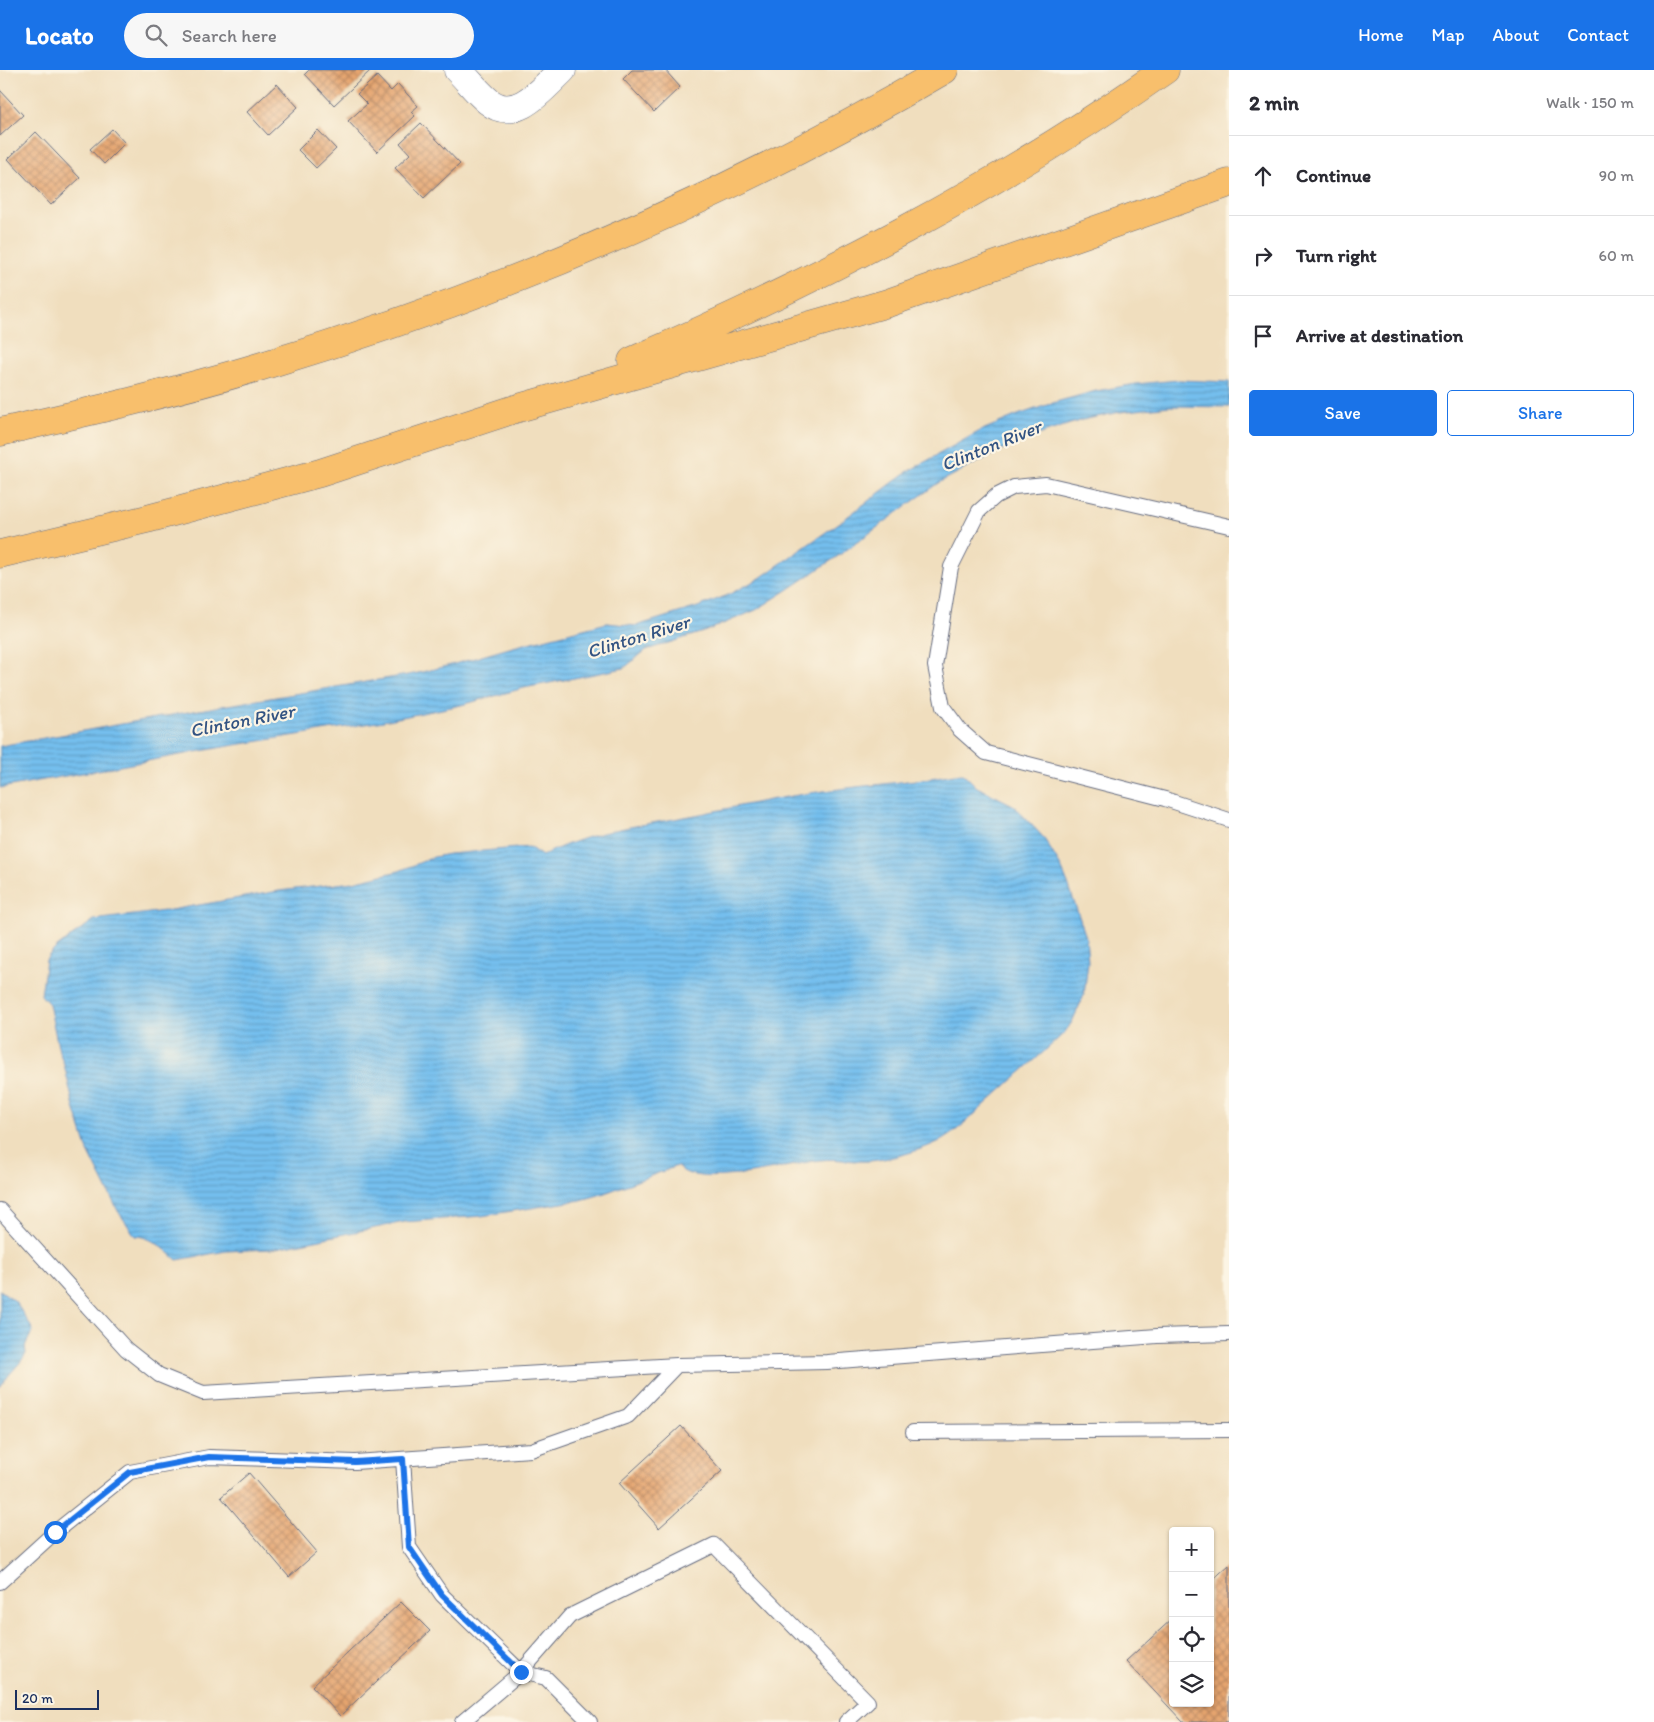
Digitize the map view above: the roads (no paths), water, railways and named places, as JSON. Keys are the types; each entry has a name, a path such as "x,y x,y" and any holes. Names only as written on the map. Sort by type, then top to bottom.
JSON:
{"highway":[{"path":"0,432 98,410 262,366 426,312 512,281 591,249 740,179 834,132 944,70"},
{"path":"515,409 702,331 894,235 980,188 1063,138 1165,70"},
{"path":"0,554 148,519 320,473 515,409 888,303 1229,183"}],"street":[{"path":"458,70 489,102 506,109 526,104 562,70"}],"lane":[{"path":"1229,526 1046,484 1014,487 996,496 979,511 951,567 936,666 943,707 960,730 986,752 1165,799 1229,820"},
{"path":"0,1210 126,1349 159,1376 203,1393 677,1365 827,1362 1157,1336 1229,1334"},
{"path":"0,1582 55,1532 130,1472 209,1457 355,1462 531,1450 628,1416 677,1365"},
{"path":"912,1432 1229,1430"},
{"path":"403,1459 409,1547 442,1595 521,1672 546,1678 590,1722"},
{"path":"462,1722 521,1672 570,1616 714,1545 868,1702 846,1722"}],"water":[{"name":"Clinton River","path":"1179,380 1229,382 1229,407 1169,406 1120,412 1082,420 1009,446 938,483 838,556 756,610 706,631 646,650 624,668 524,688 461,705 383,721 223,747 0,788 0,746 414,674 607,623 636,626 698,607 728,595 760,578 839,523 907,472 980,431 1018,415 1096,391 1136,384"},
{"path":"964,774 977,787 1013,805 1043,837 1060,865 1068,884 1086,937 1088,962 1084,995 1072,1022 1065,1032 960,1127 942,1140 925,1148 879,1160 820,1160 745,1174 723,1176 703,1176 687,1173 677,1166 581,1200 481,1216 404,1222 271,1249 226,1251 177,1260 147,1238 135,1236 118,1211 88,1151 59,1051 49,1004 41,995 46,960 50,954 94,920 165,911 279,891 353,882 399,871 434,857 449,854 529,847 542,856 573,842 636,826 804,794"},
{"path":"0,1290 15,1301 33,1330 25,1346 26,1354 0,1387"}]}
